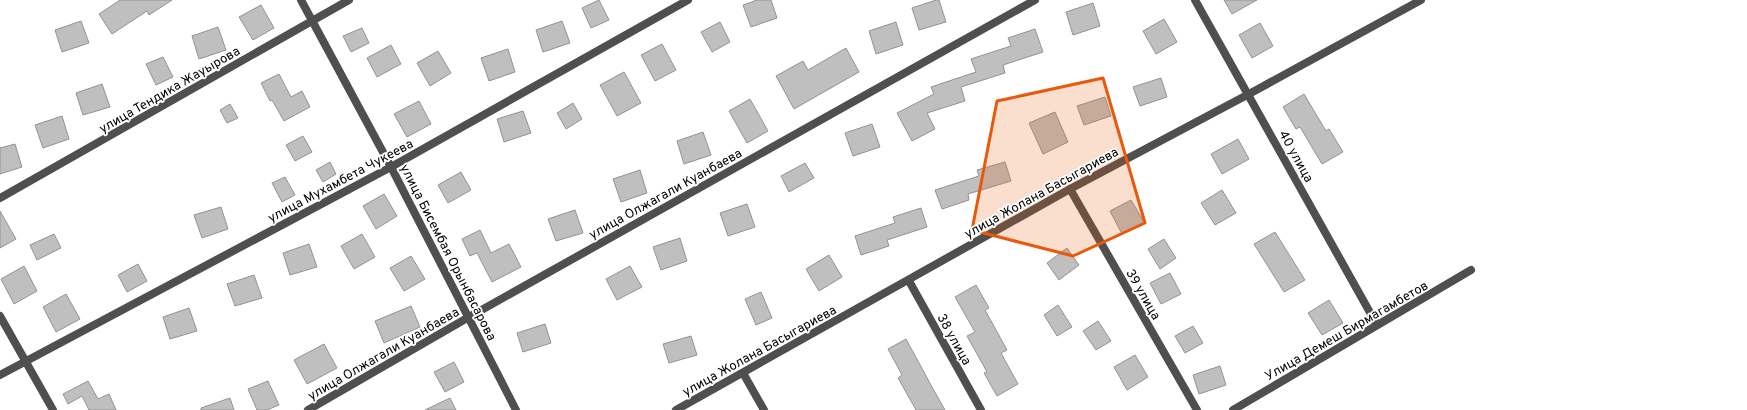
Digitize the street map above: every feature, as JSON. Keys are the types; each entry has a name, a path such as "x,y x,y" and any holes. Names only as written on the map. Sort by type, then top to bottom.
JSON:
{"street":[{"name":"улица Бисембая Орынбасарова","path":"301,0 391,166 516,410"},
{"name":"улица Тендика Жауырова","path":"0,198 349,0"},
{"name":"улица Мухамбета Чукеева","path":"0,375 391,166 688,0"},
{"name":"улица Олжагали Куанбаева","path":"308,410 469,317 1035,0"},
{"name":"40 улица","path":"1195,0 1377,325"},
{"name":"улица Жолана Басыгариева","path":"676,410 909,281 1070,189 1249,94 1421,0"},
{"name":"39 улица","path":"1070,189 1197,410"},
{"name":"Улица Демеш Бирмагамбетов","path":"1232,410 1471,270"},
{"name":"38 улица","path":"909,281 981,410"},
{"path":"0,316 53,410"},
{"path":"743,373 764,410"}],"highlighted area":[{"path":"1103,78 1145,223 1073,256 972,230 997,101"}],"building":[{"path":"120,0 172,0 149,15 147,11 112,34 99,14"},
{"path":"599,0 609,20 591,28 582,8"},
{"path":"757,0 771,0 777,18 751,27 743,5"},
{"path":"939,0 946,22 919,30 912,8"},
{"path":"1224,0 1257,0 1232,14"},
{"path":"1093,3 1100,26 1073,35 1066,12"},
{"path":"261,5 274,28 253,40 239,17"},
{"path":"1164,19 1177,42 1156,54 1143,31"},
{"path":"81,21 89,43 62,52 55,30"},
{"path":"562,21 570,43 543,52 536,30"},
{"path":"720,22 730,42 712,52 701,32"},
{"path":"896,22 903,45 876,54 869,31"},
{"path":"1260,23 1273,46 1252,58 1239,35"},
{"path":"218,27 226,50 199,59 192,36"},
{"path":"362,28 369,43 351,52 343,36"},
{"path":"1035,29 1043,52 1003,65 1005,73 961,87 965,101 927,113 935,129 912,141 897,113 934,94 931,87 976,72 971,59 1011,46 1008,38"},
{"path":"662,44 676,70 655,81 641,55"},
{"path":"391,45 401,64 377,77 367,58"},
{"path":"846,48 859,72 794,109 776,76 803,61 808,70"},
{"path":"508,49 515,72 489,81 481,58"},
{"path":"438,51 451,73 430,86 417,63"},
{"path":"163,57 173,77 156,85 146,64"},
{"path":"624,72 641,103 617,116 600,85"},
{"path":"279,74 291,97 302,91 310,107 284,121 272,100 270,101 261,83"},
{"path":"1161,78 1167,97 1140,106 1133,87"},
{"path":"102,84 110,107 83,115 76,93"},
{"path":"1304,94 1326,131 1329,129 1343,152 1322,164 1300,127 1296,129 1283,107"},
{"path":"1105,97 1111,116 1084,125 1077,106"},
{"path":"750,99 768,131 747,143 729,111"},
{"path":"419,101 431,124 407,137 394,114"},
{"path":"573,103 582,119 566,129 557,113"},
{"path":"230,104 238,118 227,123 220,110"},
{"path":"523,111 531,133 504,142 497,119"},
{"path":"1055,112 1068,142 1043,154 1029,123"},
{"path":"62,116 69,139 43,148 35,125"},
{"path":"872,124 880,147 853,156 845,133"},
{"path":"703,132 711,155 684,164 677,141"},
{"path":"303,136 312,152 295,161 286,145"},
{"path":"1238,139 1249,159 1222,174 1211,154"},
{"path":"15,144 22,167 0,174 0,148"},
{"path":"330,162 336,174 323,182 316,170"},
{"path":"1005,162 1011,181 968,194 969,200 942,209 935,190 979,176 977,170"},
{"path":"805,163 814,178 789,192 781,176"},
{"path":"640,170 647,193 621,202 613,179"},
{"path":"461,172 471,190 448,203 438,185"},
{"path":"285,177 295,195 282,202 272,183"},
{"path":"1222,190 1236,213 1215,225 1201,203"},
{"path":"384,194 397,216 376,229 363,206"},
{"path":"1131,200 1144,222 1122,234 1110,211"},
{"path":"747,204 755,227 728,236 720,213"},
{"path":"221,207 228,229 202,238 194,215"},
{"path":"921,208 927,227 887,240 889,246 861,255 855,236 895,223 893,217"},
{"path":"575,210 583,233 556,241 548,219"},
{"path":"0,211 16,239 0,248"},
{"path":"480,230 491,253 509,244 521,267 492,282 477,253 470,256 462,239"},
{"path":"1275,232 1305,280 1284,292 1254,244"},
{"path":"54,234 61,248 37,260 30,245"},
{"path":"362,234 375,257 354,269 341,246"},
{"path":"680,238 687,261 661,270 653,247"},
{"path":"1164,239 1176,258 1160,269 1148,249"},
{"path":"309,244 317,267 290,275 283,253"},
{"path":"1067,248 1079,265 1059,280 1047,263"},
{"path":"829,255 842,277 819,291 806,269"},
{"path":"411,256 425,279 404,291 390,268"},
{"path":"138,264 147,281 127,292 118,275"},
{"path":"24,266 37,291 14,304 1,279"},
{"path":"630,266 642,287 617,300 606,279"},
{"path":"1170,273 1181,294 1161,304 1150,283"},
{"path":"254,275 262,298 235,306 227,284"},
{"path":"976,285 989,308 985,310 1007,350 1001,353 1018,384 997,396 984,373 987,372 967,336 975,332 955,297"},
{"path":"761,292 772,318 756,325 745,299"},
{"path":"66,294 80,319 56,332 43,307"},
{"path":"1329,300 1343,323 1322,335 1308,313"},
{"path":"1058,305 1072,327 1057,336 1044,315"},
{"path":"411,306 420,327 384,343 375,321"},
{"path":"189,308 197,331 170,339 163,317"},
{"path":"1098,321 1111,341 1096,350 1083,331"},
{"path":"545,324 551,343 523,352 517,333"},
{"path":"1193,326 1203,343 1185,353 1175,336"},
{"path":"691,336 697,355 669,363 663,344"},
{"path":"906,339 945,410 916,410 898,378 902,375 888,349"},
{"path":"324,344 337,368 307,384 294,360"},
{"path":"1135,355 1148,377 1127,390 1114,367"},
{"path":"454,362 464,382 445,392 434,372"},
{"path":"1220,366 1226,385 1199,394 1193,375"},
{"path":"88,381 98,399 109,394 116,410 89,410 82,396 68,404 63,394"},
{"path":"268,381 279,405 267,410 257,410 248,389"},
{"path":"230,398 234,410 201,410 201,408"},
{"path":"450,398 456,410 425,410"}]}
